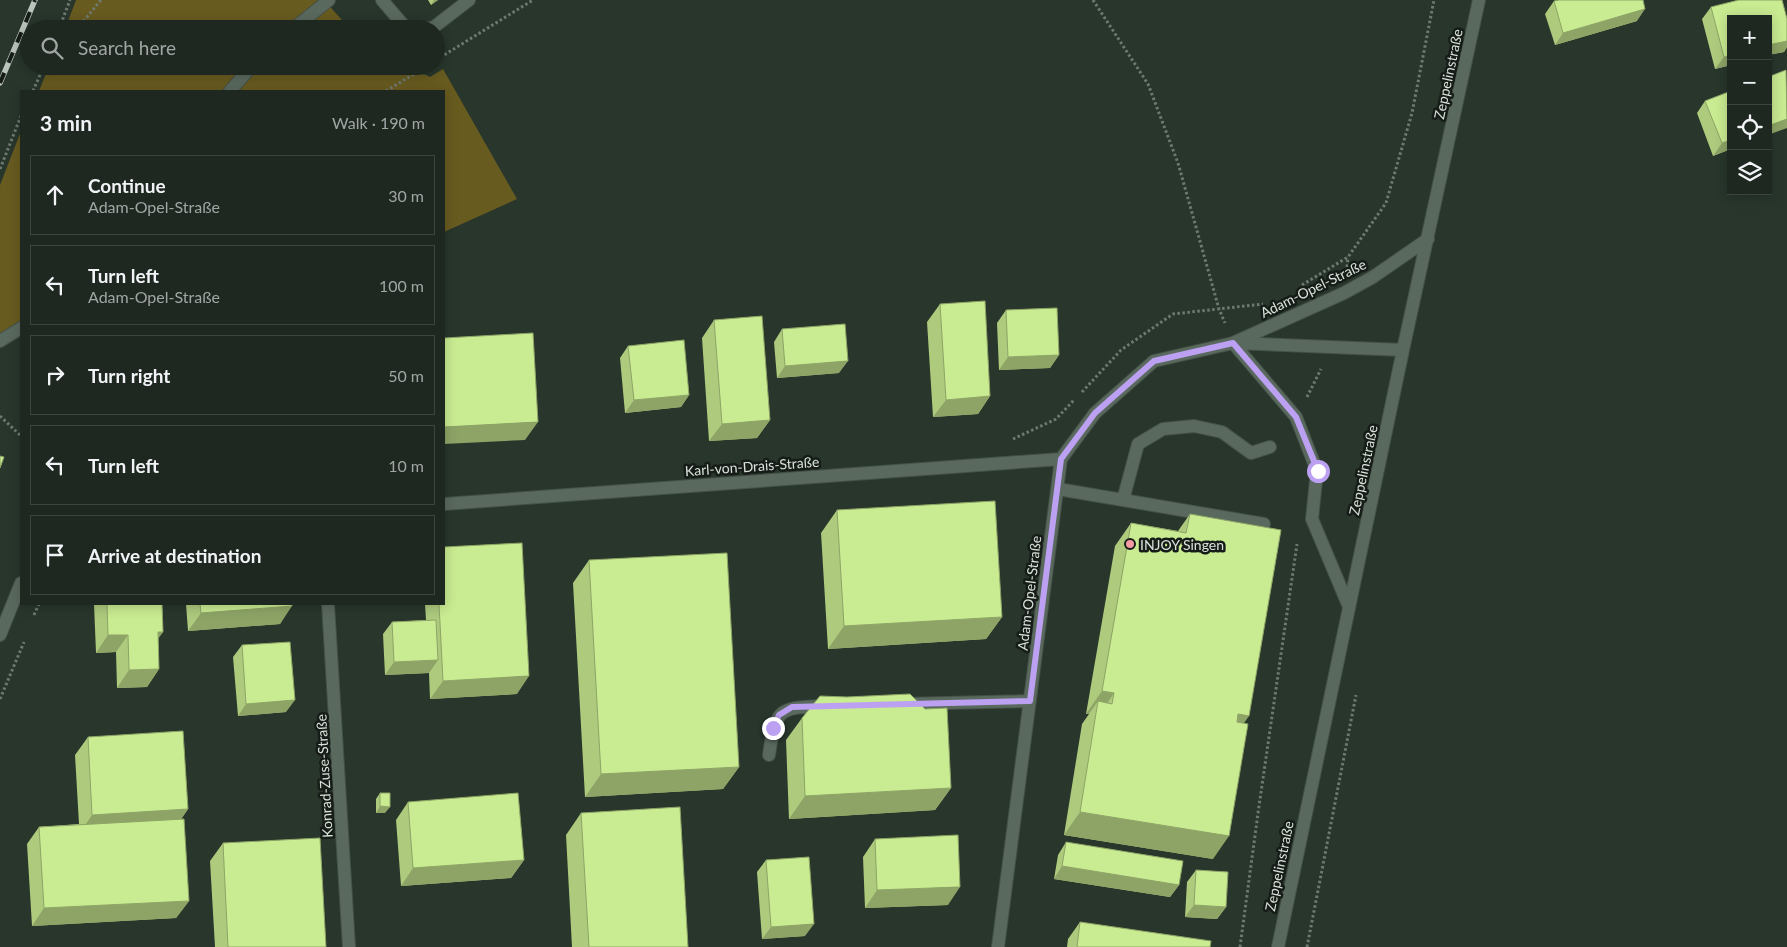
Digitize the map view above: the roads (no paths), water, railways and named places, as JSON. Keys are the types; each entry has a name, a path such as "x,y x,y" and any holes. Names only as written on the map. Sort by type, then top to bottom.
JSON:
{"street":[{"path":"304,20 329,0"},
{"path":"382,0 399,20"},
{"path":"443,20 469,0"},
{"name":"Zeppelinstraße","path":"1278,947 1403,350 1479,0"},
{"path":"231,90 244,75"},
{"name":"Adam-Opel-Straße","path":"998,947 1061,459 1095,413 1154,361 1233,343 1344,293 1373,277 1428,240"},
{"path":"0,341 20,329"},
{"path":"1233,343 1296,417 1318,471 1312,520 1350,607"},
{"name":"Adam-Opel-Straße","path":"1233,343 1403,350"},
{"path":"1123,500 1138,444 1163,428 1194,426 1222,432 1251,453 1270,447"},
{"name":"Karl-von-Drais-Straße","path":"445,504 1061,459"},
{"path":"1058,489 1264,524"},
{"path":"0,635 20,585"},
{"name":"Konrad-Zuse-Straße","path":"328,605 349,947"},
{"path":"891,705 1030,701"},
{"path":"769,755 773,728 779,715 792,707 841,706"}],"railway":[{"path":"27,20 35,0"},
{"path":"0,83 20,36"}],"place":[{"name":"INJOY Singen","path":"1130,544"}]}
